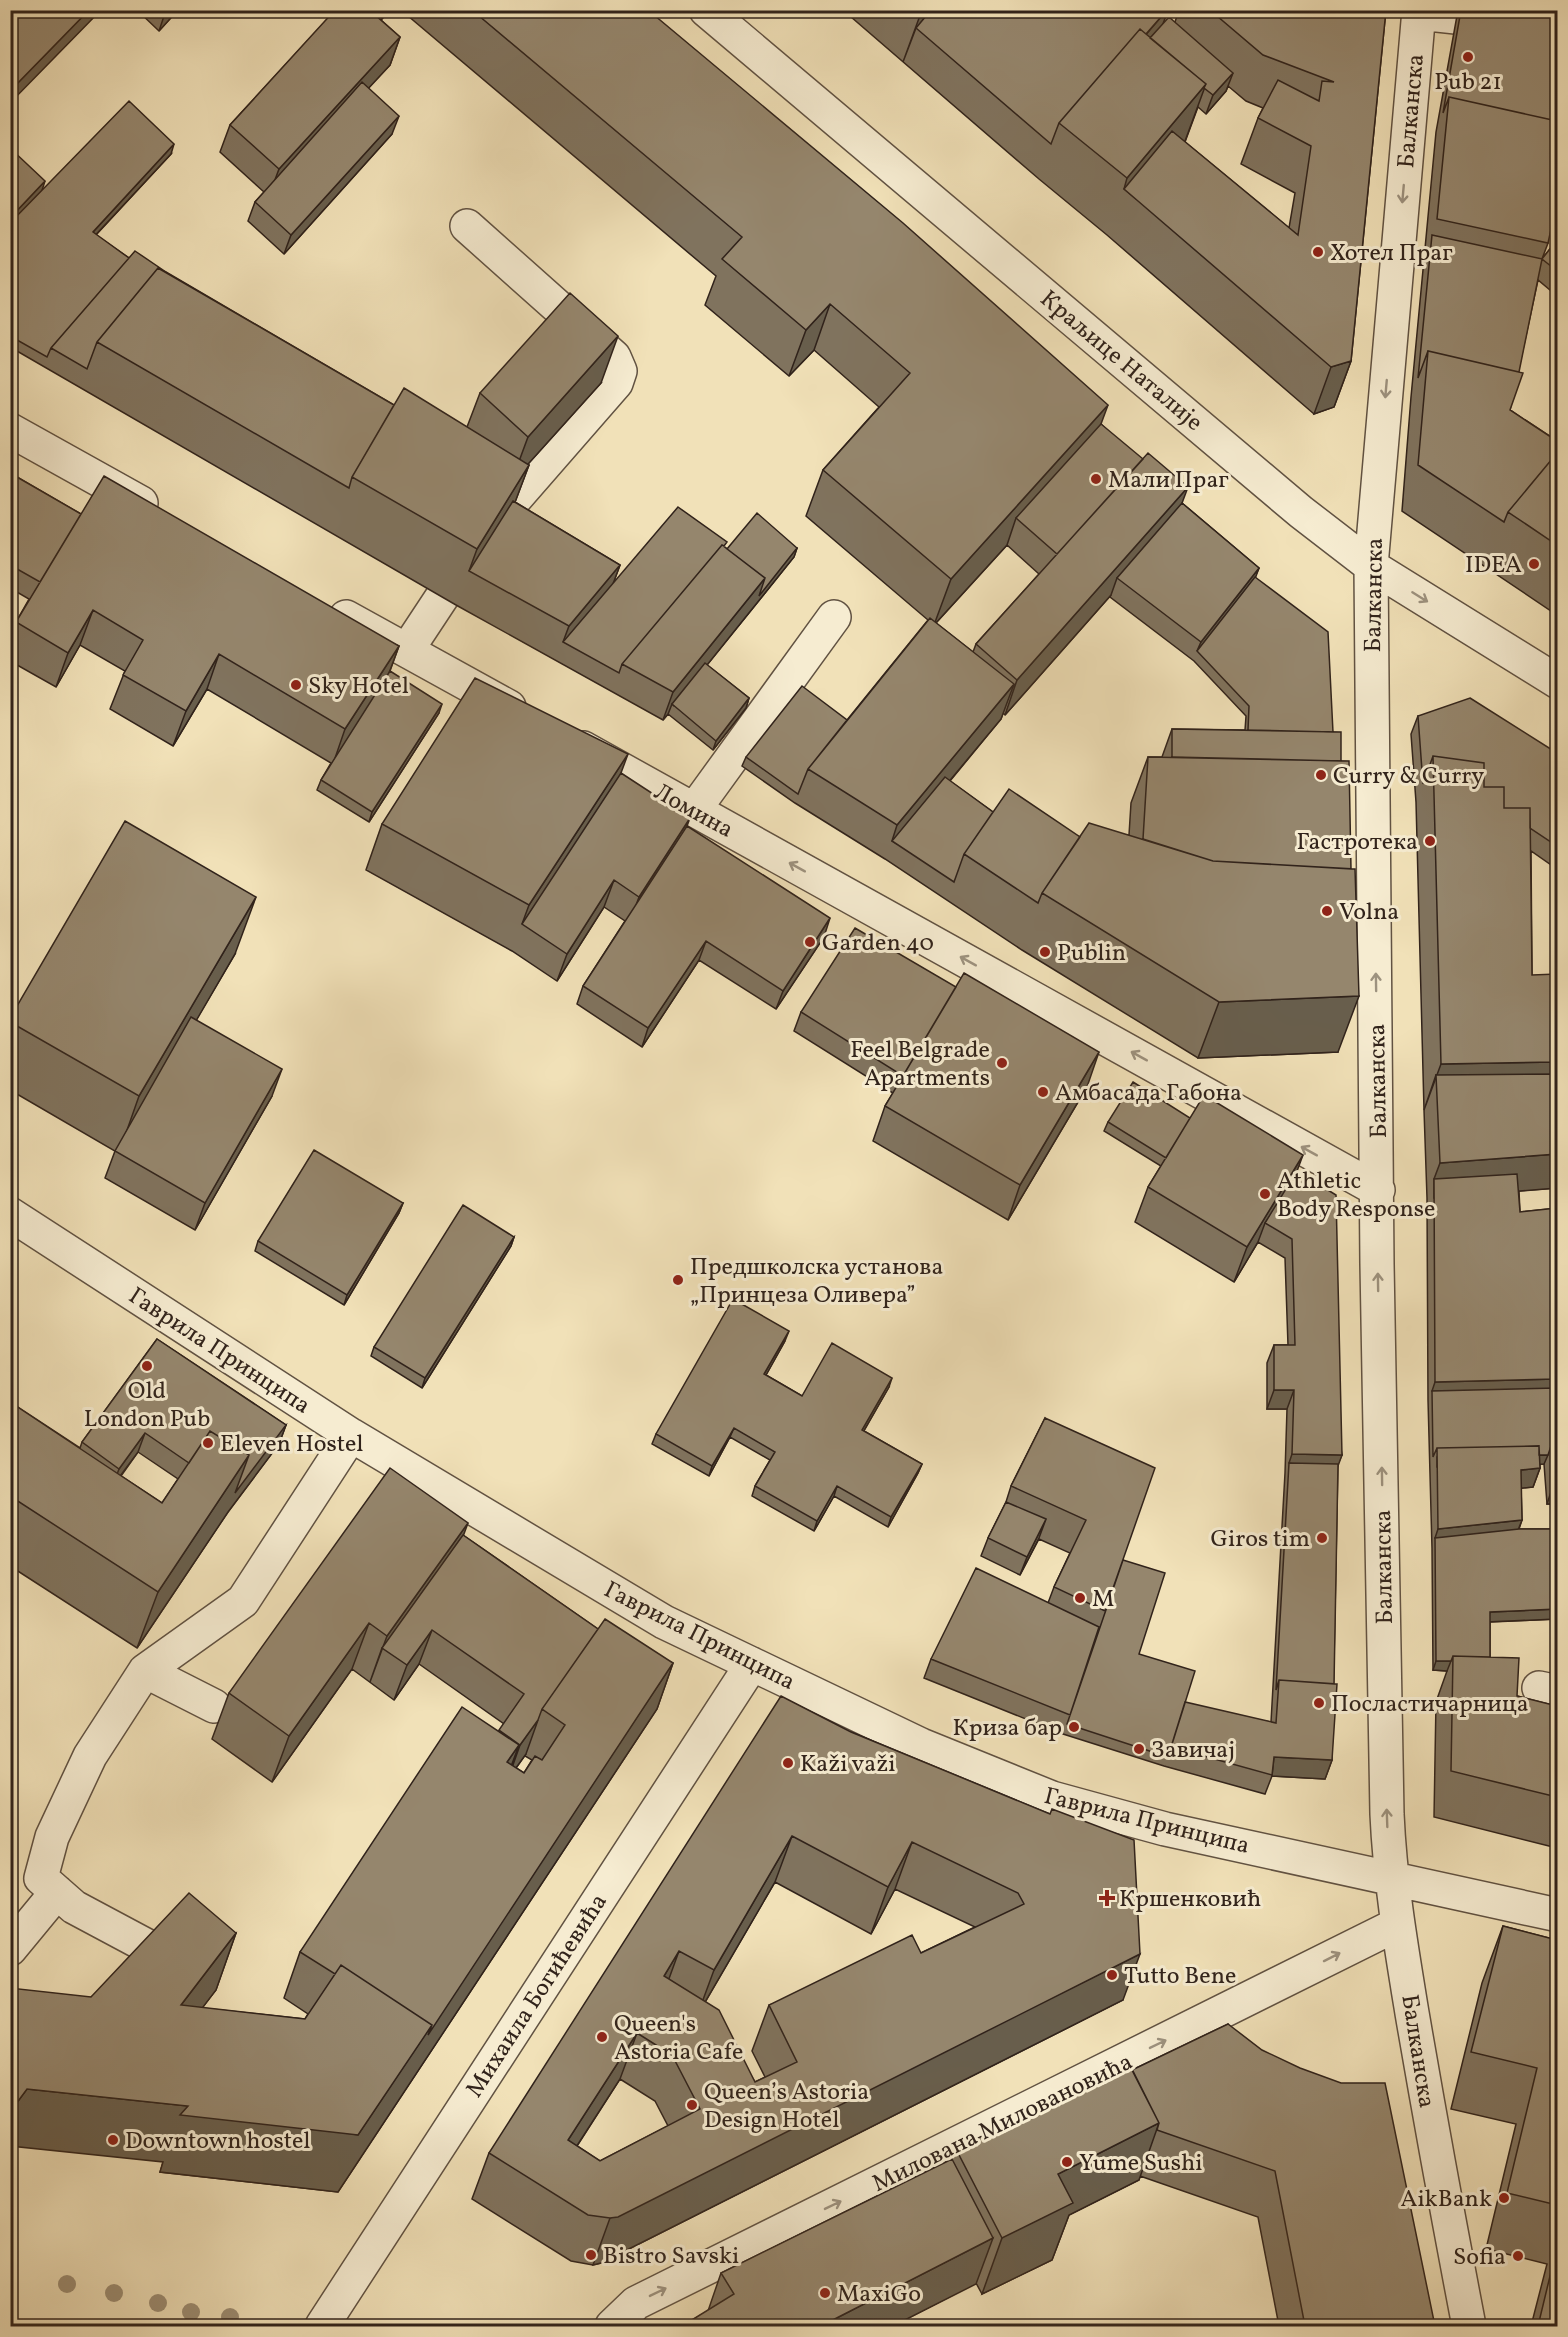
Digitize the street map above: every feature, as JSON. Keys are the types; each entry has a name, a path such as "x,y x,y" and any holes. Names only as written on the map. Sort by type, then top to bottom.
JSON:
{"street":[{"name":"Краљице Наталије","path":"706,10 1301,512 1371,566 1557,682"},
{"name":"Балканска","path":"1419,12 1371,566 1378,1275 1390,1877 1431,2129 1469,2326"},
{"path":"1419,12 1456,17"},
{"path":"466,226 615,357 620,371 616,383 500,516"},
{"path":"10,430 167,517"},
{"path":"407,651 442,597"},
{"name":"Ломина","path":"324,604 1378,1190"},
{"path":"694,810 834,617"},
{"name":"Гаврила Принципа","path":"10,1214 351,1435 664,1622 921,1745 1052,1798 1165,1829 1390,1877 1557,1916"},
{"path":"147,1946 74,1908 41,1878 52,1838 90,1756 145,1671 243,1601 351,1435"},
{"name":"Михаила Богићевића","path":"322,2326 752,1664"},
{"path":"145,1671 214,1706"},
{"path":"10,1948 57,1892"},
{"name":"Милована Миловановића","path":"612,2326 636,2303 1398,1924"}],"building":[{"path":"10,10 89,10 10,91"},
{"path":"335,10 375,10 373,13 400,37 279,169 230,125"},
{"path":"472,10 648,10 903,223 1108,405 951,579 823,470 910,373 830,304 806,330 722,259 742,237"},
{"path":"931,10 1167,10 1146,34 1140,29 1059,123 1051,144 916,28"},
{"path":"1210,10 1386,10 1351,361 1331,367 1124,189 1172,131 1298,235 1311,146 1258,118 1278,80 1319,101 1322,81 1334,82 1263,55"},
{"path":"1461,10 1557,10 1557,121 1449,97 1443,113"},
{"path":"1169,17 1233,73 1213,95 1204,88 1206,84 1150,38"},
{"path":"1140,29 1206,84 1127,178 1059,123"},
{"path":"362,82 399,116 291,235 255,202"},
{"path":"1449,97 1557,121 1557,202 1548,243 1437,219"},
{"path":"129,101 174,144 93,232 129,258 51,348 47,357 10,336 10,223"},
{"path":"10,148 45,181 10,218"},
{"path":"1432,235 1542,259 1519,372 1428,351 1418,378"},
{"path":"1557,240 1557,271 1542,259"},
{"path":"135,251 166,272 158,268 97,342 87,369 51,348"},
{"path":"158,268 394,405 352,477 349,488 97,342"},
{"path":"570,293 618,336 528,437 480,393"},
{"path":"1428,351 1523,373 1510,410 1557,441 1557,453 1508,512 1504,522 1418,465"},
{"path":"404,388 529,465 477,549 352,477"},
{"path":"1101,424 1143,459 1057,554 1016,518"},
{"path":"1148,453 1188,487 1017,680 976,644"},
{"path":"1557,453 1557,545 1508,512"},
{"path":"10,473 81,514 40,582 10,565"},
{"path":"104,476 399,646 345,729 219,654 186,711 123,675 143,640 93,610 68,653 16,622"},
{"path":"513,501 620,565 569,626 469,571"},
{"path":"1182,503 1259,568 1201,642 1117,578"},
{"path":"678,507 727,542 724,546 722,545 622,664 619,673 563,642"},
{"path":"757,513 797,548 759,596 765,578 727,549"},
{"path":"722,545 765,578 673,692 622,664"},
{"path":"1255,577 1328,632 1333,732 1248,730 1249,706 1197,651"},
{"path":"930,618 1014,684 897,825 808,769"},
{"path":"705,663 749,698 716,741 672,704"},
{"path":"390,671 442,704 372,812 321,780"},
{"path":"475,678 628,754 529,905 382,824"},
{"path":"802,686 847,720 808,769 798,794 746,757"},
{"path":"1470,698 1557,753 1557,846 1530,828 1530,808 1504,808 1504,787 1484,787 1484,763 1433,756 1423,784 1418,716"},
{"path":"1172,729 1341,732 1341,761 1172,757"},
{"path":"1433,756 1484,763 1484,787 1504,787 1504,808 1530,808 1532,975 1557,974 1557,1062 1441,1064"},
{"path":"1148,757 1349,761 1351,869 1213,861 1143,839"},
{"path":"621,773 690,818 639,897 614,880 567,954 522,924"},
{"path":"945,777 993,812 964,854 954,882 892,841"},
{"path":"1009,789 1080,837 1042,893 1038,903 964,854"},
{"path":"125,821 256,897 139,1096 10,1022 10,1018"},
{"path":"1089,823 1213,861 1355,869 1359,996 1219,1002 1042,893"},
{"path":"687,826 830,918 783,991 706,941 648,1028 583,986"},
{"path":"855,928 956,987 903,1076 801,1012"},
{"path":"964,973 1099,1052 1020,1185 885,1106"},
{"path":"191,1017 282,1069 205,1203 115,1151"},
{"path":"1557,1074 1557,1154 1440,1163 1436,1075"},
{"path":"1133,1082 1190,1118 1166,1158 1108,1122"},
{"path":"1204,1095 1303,1155 1247,1247 1148,1187"},
{"path":"314,1150 403,1203 347,1295 258,1241"},
{"path":"1297,1171 1336,1195 1342,1455 1292,1454 1294,1390 1274,1390 1274,1345 1295,1345 1292,1239 1265,1223"},
{"path":"1517,1174 1520,1212 1557,1208 1557,1379 1435,1382 1434,1179"},
{"path":"463,1205 514,1237 425,1378 374,1347"},
{"path":"733,1299 789,1331 764,1374 802,1396 832,1343 892,1378 862,1430 922,1464 891,1517 837,1486 817,1521 755,1486 775,1452 734,1428 712,1466 656,1434"},
{"path":"157,1339 286,1425 235,1493 249,1455 210,1431 189,1463 145,1433 119,1469 82,1442"},
{"path":"1557,1388 1557,1437 1554,1437 1548,1455 1539,1455 1539,1446 1437,1448 1433,1457 1432,1391"},
{"path":"10,1402 162,1503 210,1431 249,1455 158,1592 10,1496"},
{"path":"1045,1418 1155,1468 1105,1611 1054,1587 1086,1520 1011,1486"},
{"path":"1554,1437 1557,1437 1557,1477 1556,1477"},
{"path":"1539,1446 1540,1468 1521,1470 1522,1520 1438,1529 1437,1448"},
{"path":"1289,1463 1338,1464 1334,1684 1279,1680 1276,1690"},
{"path":"390,1468 468,1523 387,1636 369,1623 289,1736 229,1693"},
{"path":"1006,1502 1046,1519 1027,1557 988,1538"},
{"path":"1519,1529 1557,1529 1557,1609 1490,1612 1490,1657 1453,1656 1451,1661 1436,1661 1435,1538"},
{"path":"463,1535 598,1629 542,1709 538,1720 520,1745 499,1730 524,1694 432,1630 407,1665 382,1648"},
{"path":"1123,1560 1165,1573 1139,1654 1195,1671 1168,1757 1067,1724"},
{"path":"976,1568 1099,1627 1070,1715 931,1659"},
{"path":"605,1619 673,1663 428,2035 432,2025 341,1965 335,1974 300,1952 462,1707 519,1745 507,1762 524,1773 535,1756 542,1760 565,1725 542,1709"},
{"path":"1453,1656 1519,1658 1517,1696 1557,1706 1557,1797 1451,1771"},
{"path":"1279,1680 1337,1684 1332,1760 1274,1757 1272,1775 1171,1747 1185,1702 1276,1723"},
{"path":"781,1696 851,1732 1050,1814 1052,1809 1134,1840 1140,1954 618,2217 588,2215 489,2153","holes":["792,1836 888,1887 912,1842 1018,1893 1024,1904 921,1953 912,1935 769,2005 797,2062 755,2082 719,2010 664,1976 679,1951 714,1970","637,2033 672,2055 700,2109 600,2161 568,2140"]},
{"path":"189,1893 236,1933 181,2005 305,2019 341,1965 432,2025 358,2135 180,2115 188,2106 27,2089 10,2112 10,1988 91,1997"},
{"path":"1503,1926 1557,1940 1557,2205 1507,2193 1537,2068 1471,2052"},
{"path":"1228,2024 1262,2050 1300,2068 1341,2083 1385,2083 1435,2326 1305,2326 1275,2171 1157,2130 1159,2123 1132,2070"},
{"path":"1129,2063 1159,2123 1058,2174 1073,2203 1002,2238 956,2149"},
{"path":"952,2159 993,2238 821,2326 682,2326 734,2294 721,2273"},
{"path":"1557,2247 1557,2326 1538,2326"}],"place":[{"name":"Pub 21","path":"1468,57"},
{"name":"Хотел Праг","path":"1318,252"},
{"name":"Мали Праг","path":"1096,479"},
{"name":"IDEA","path":"1534,564"},
{"name":"Sky Hotel","path":"296,685"},
{"name":"Curry & Curry","path":"1321,775"},
{"name":"Гастротека","path":"1430,841"},
{"name":"Volna","path":"1327,911"},
{"name":"Garden 40","path":"810,942"},
{"name":"Publin","path":"1045,952"},
{"name":"Feel Belgrade Apartments","path":"1002,1063"},
{"name":"Амбасада Габона","path":"1043,1092"},
{"name":"Athletic Body Response","path":"1265,1194"},
{"name":"Предшколска установа „Принцеза Оливера”","path":"678,1280"},
{"name":"Old London Pub","path":"147,1366"},
{"name":"Eleven Hostel","path":"208,1443"},
{"name":"Giros tim","path":"1322,1538"},
{"name":"M","path":"1080,1598"},
{"name":"Посластичарница","path":"1319,1703"},
{"name":"Криза бар","path":"1074,1727"},
{"name":"Завичај","path":"1139,1749"},
{"name":"Kaži važi","path":"788,1763"},
{"name":"Кршенковић","path":"1107,1898"},
{"name":"Tutto Bene","path":"1112,1975"},
{"name":"Queen's Astoria Cafe","path":"602,2037"},
{"name":"Queen’s Astoria Design Hotel","path":"692,2105"},
{"name":"Downtown hostel","path":"113,2140"},
{"name":"Yume Sushi","path":"1067,2162"},
{"name":"AikBank","path":"1504,2198"},
{"name":"Bistro Savski","path":"591,2255"},
{"name":"Sofia","path":"1518,2256"},
{"name":"MaxiGo","path":"825,2293"}]}
